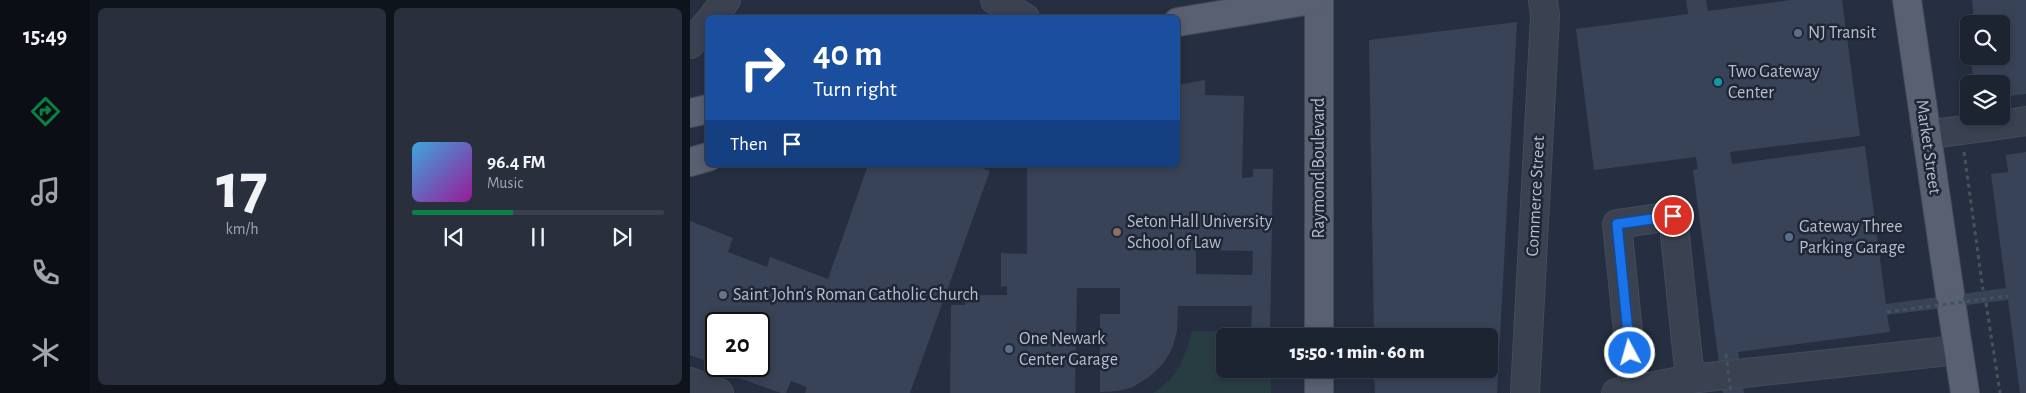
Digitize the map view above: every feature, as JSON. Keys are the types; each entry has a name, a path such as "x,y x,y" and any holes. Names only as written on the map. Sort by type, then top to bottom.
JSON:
{"main road":[{"path":"1180,22 1311,0"},
{"name":"Raymond Boulevard","path":"1319,0 1319,328"},
{"name":"Market Street","path":"1907,0 1965,393"},
{"path":"690,113 705,110"},
{"path":"690,162 705,158"},
{"path":"1320,378 1320,393"}],"street":[{"path":"714,15 726,0"},
{"path":"995,0 1020,15"},
{"name":"Commerce Street","path":"1525,393 1545,16 1544,0"},
{"path":"690,44 705,26"},
{"path":"1926,135 2017,123"},
{"path":"1690,379 1673,216 1617,224 1625,391 1690,379 1958,350"},
{"path":"690,382 719,393"}],"path":[{"path":"1961,131 1983,290"},
{"path":"1887,312 2008,296"},
{"path":"1986,304 2000,393"},
{"path":"1726,354 1731,393"}],"green space":[{"path":"1192,331 1216,331 1216,378 1271,378 1271,393 1153,393 1169,381 1183,359"}],"building":[{"path":"1686,0 1706,0 1708,11 1791,0 1842,0 1860,136 1730,152 1732,164 1865,146 1886,304 2006,288 1991,174 2008,172 2006,155 2026,152 2026,393 2020,393 2008,300 1887,315 1890,332 1738,352 1744,393 1723,393 1693,170 1698,169 1696,157 1594,170 1576,29 1688,14"},
{"path":"1972,0 2026,0 2026,94 2010,96 2010,75 1973,75 1971,65 2010,65 2010,15 1973,15"},
{"path":"1517,22 1498,374 1498,328 1374,328 1369,40"},
{"path":"1205,80 1205,95 1244,96 1242,178 1253,177 1253,169 1273,169 1270,328 1251,328 1252,306 1178,306 1177,331 1172,349 1163,364 1149,377 1133,387 1119,391 1100,392 1100,314 1120,314 1120,288 1077,288 1075,393 950,393 951,305 965,305 965,295 1007,295 1007,286 1001,287 1001,253 1027,254 1027,167 1180,167 1180,85","holes":["1196,250 1253,251 1252,275 1196,274"]},
{"path":"867,167 979,167 990,171 910,393 805,393 807,387 791,381 786,393 781,393 736,377 770,377 770,312 705,312 705,361 690,355 690,221 733,238 728,252 767,267 770,257 828,279"},
{"path":"1374,378 1498,378 1497,393 1375,393"}],"place":[{"name":"NJ Transit","path":"1798,33"},
{"name":"Two Gateway Center","path":"1718,82"},
{"name":"Seton Hall University School of Law","path":"1117,232"},
{"name":"Gateway Three Parking Garage","path":"1789,237"},
{"name":"Saint John's Roman Catholic Church","path":"723,295"},
{"name":"One Newark Center Garage","path":"1009,349"}],"route":[{"path":"1630,353 1617,224 1673,216"}]}
